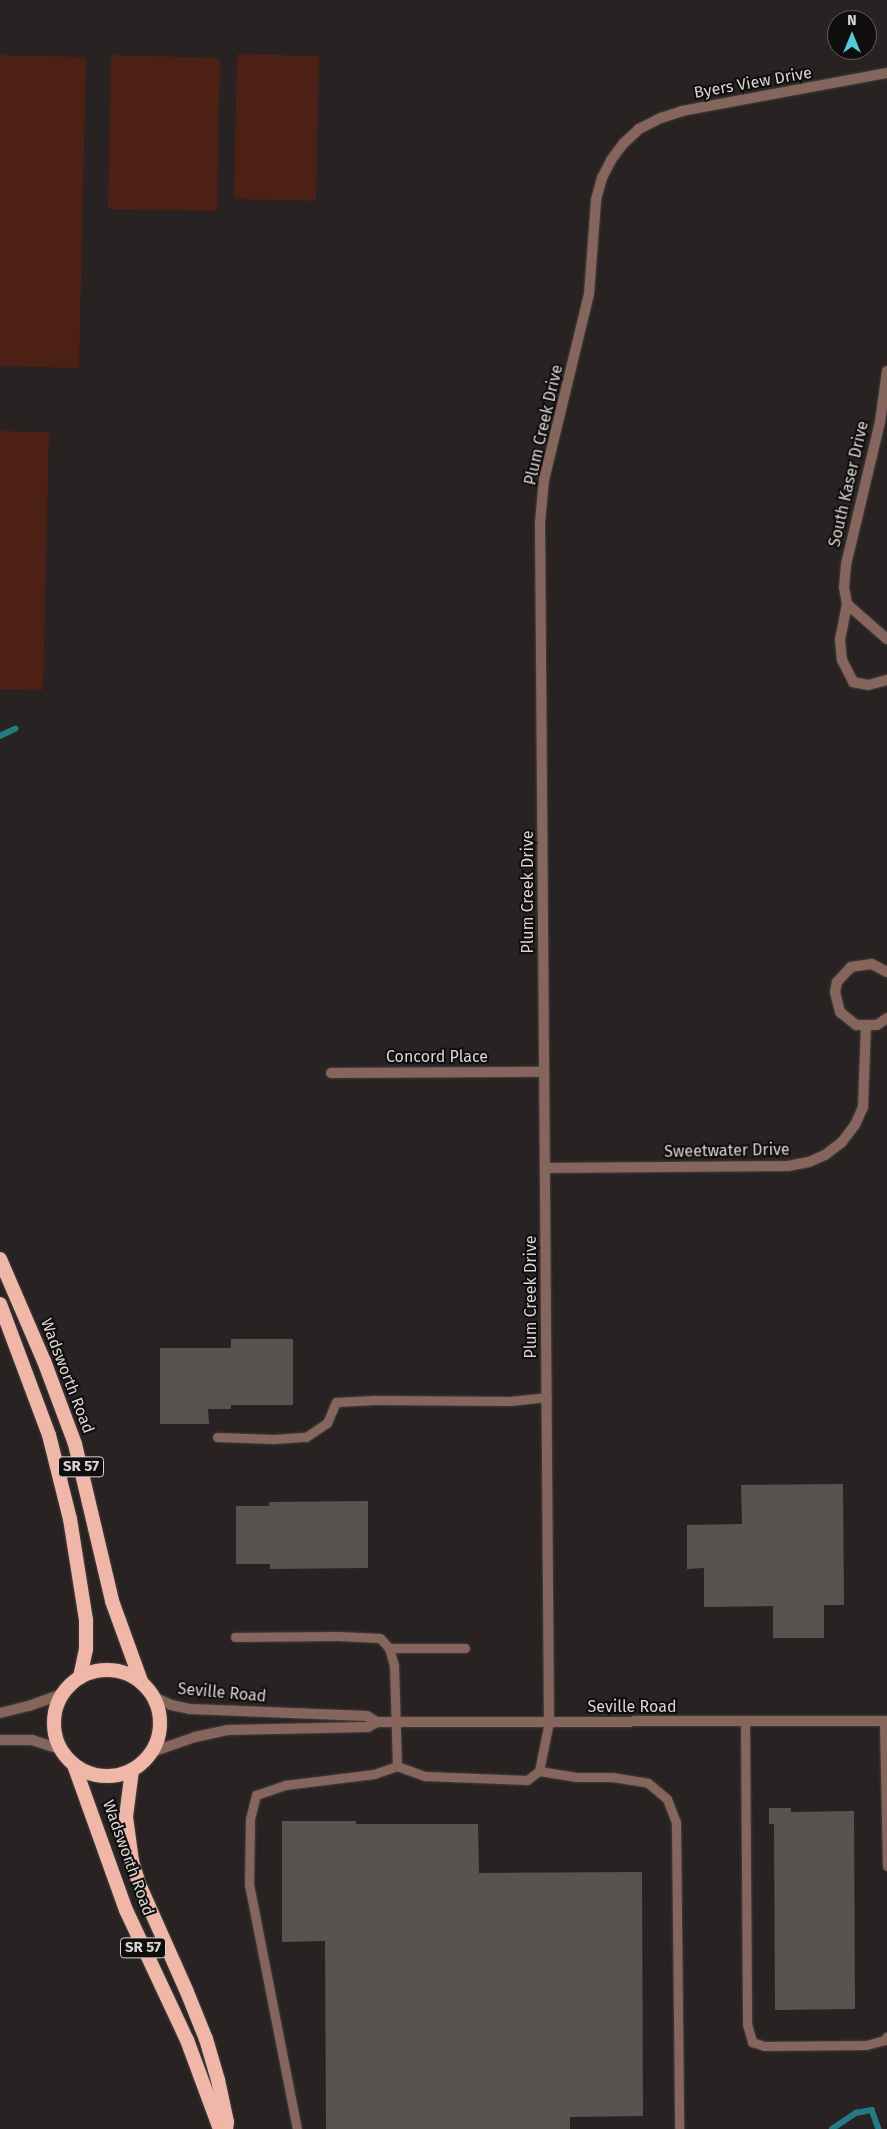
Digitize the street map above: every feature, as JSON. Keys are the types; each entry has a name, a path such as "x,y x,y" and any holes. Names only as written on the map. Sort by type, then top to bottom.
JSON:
{"highway":[{"name":"Wadsworth Road","path":"0,1259 44,1360 75,1444 112,1601 141,1681 154,1697 160,1725 158,1742 152,1752 132,1770 120,1775 96,1775 74,1765"},
{"name":"SR 57","path":"0,1304 49,1435 70,1519 86,1620 86,1650 80,1678"},
{"name":"Wadsworth Road","path":"141,1681 127,1673 111,1670 95,1671 80,1678 62,1694 57,1704 54,1721 56,1738 60,1749 74,1765 126,1910 188,2040 220,2129"},
{"name":"Wadsworth Road","path":"132,1770 126,1817 132,1861 139,1884 188,1992 206,2039 218,2080 227,2122 226,2129"}],"street":[{"name":"Byers View Drive","path":"682,111 887,73"},
{"name":"Plum Creek Drive","path":"549,1722 540,522 544,480 589,294 596,200 602,178 611,160 624,143 639,130 661,118 682,111"},
{"name":"South Kaser Drive","path":"887,371 880,422 846,564 844,586 848,604 840,639 842,660 853,682 868,685 887,680"},
{"path":"848,604 887,639"},
{"path":"887,972 872,964 861,964 851,968 837,982 835,992 840,1012 856,1025 876,1025 887,1018"},
{"name":"Sweetwater Drive","path":"545,1168 788,1166 809,1162 825,1155 842,1142 855,1125 864,1107 866,1026"},
{"name":"Concord Place","path":"331,1073 544,1072"},
{"path":"0,1713 29,1706 62,1694"},
{"name":"Seville Road","path":"154,1697 190,1709 367,1716 377,1722"},
{"name":"Seville Road","path":"152,1752 195,1737 227,1730 368,1727 377,1722 885,1721"},
{"path":"0,1740 32,1740 60,1749"}],"lane":[{"path":"217,1437 274,1439 306,1437 327,1423 336,1402 375,1400 510,1401 546,1397"},
{"path":"235,1637 337,1636 380,1638 389,1648 394,1665 397,1766"},
{"path":"389,1648 465,1648"},
{"path":"745,1721 747,2024 752,2042 764,2046 866,2045 885,2040 887,2036"},
{"path":"885,1721 887,1866"},
{"path":"297,2129 249,1885 250,1819 256,1795 285,1785 374,1774 397,1766 425,1776 527,1780 539,1771 549,1722"},
{"path":"539,1771 577,1778 612,1778 648,1782 667,1799 676,1822 679,2129"}],"shaded area":[{"path":"237,54 319,56 316,201 234,199"},
{"path":"0,55 86,57 79,368 0,366"},
{"path":"111,55 220,58 217,211 108,209"},
{"path":"0,431 49,432 43,690 0,689"}],"building":[{"path":"231,1339 293,1339 293,1405 231,1405 231,1409 208,1409 209,1424 160,1424 160,1348 231,1348"},
{"path":"843,1484 844,1605 824,1605 824,1638 773,1638 773,1606 704,1607 704,1568 687,1569 687,1525 742,1524 741,1485"},
{"path":"368,1501 368,1568 270,1569 270,1564 236,1564 236,1506 269,1506 269,1502"},
{"path":"769,1808 791,1808 791,1812 854,1811 855,2009 775,2010 774,1824 769,1824"},
{"path":"282,1821 356,1821 356,1824 478,1824 479,1873 642,1872 643,2116 570,2117 570,2129 326,2129 325,1941 282,1942"}],"waterway":[{"path":"0,736 15,729"},
{"path":"832,2129 856,2113 872,2110 879,2129"}]}
